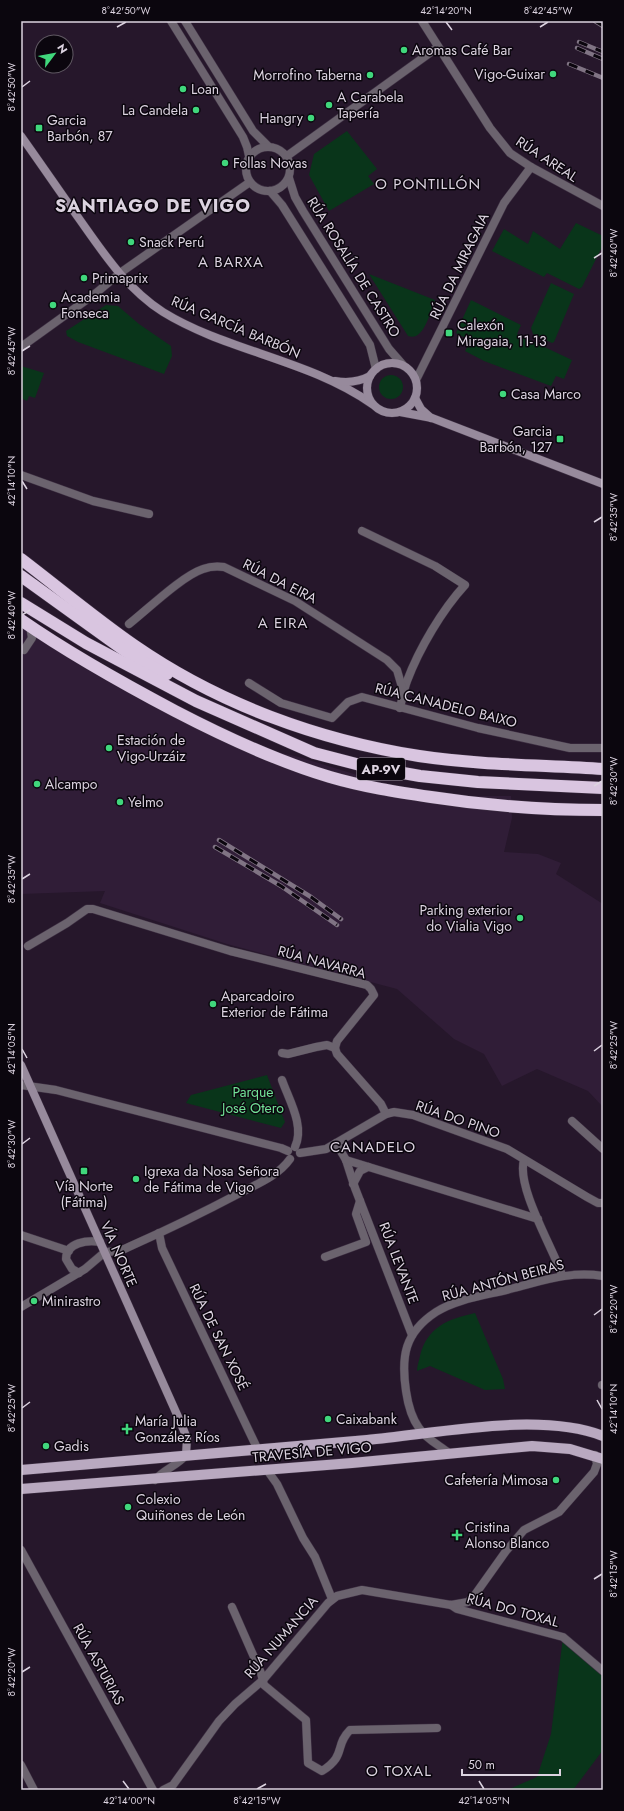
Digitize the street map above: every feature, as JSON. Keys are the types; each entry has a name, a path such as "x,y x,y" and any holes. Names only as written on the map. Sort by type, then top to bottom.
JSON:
{"highway":[{"path":"21,559 135,646 201,685"},
{"path":"21,576 141,661 172,676 201,685"},
{"path":"21,586 174,689"},
{"path":"21,602 86,642 174,689"},
{"path":"28,628 46,636 127,686 209,728 272,758 330,777 390,792 481,804 548,810 603,810"},
{"name":"AP-9V","path":"201,685 267,716 320,734 366,746 419,756 483,763 603,769"},
{"name":"AP-9V","path":"174,689 210,707 314,753 364,766 420,776 478,782 603,788"}],"main road":[{"name":"RÚA GARCÍA BARBÓN","path":"21,136 120,273 148,301 178,320 330,380 372,404"},
{"path":"400,412 407,408 415,398 417,388 416,380 410,371 403,365 395,363 387,364 376,369 370,376 367,390 372,404 382,411 389,413 400,412 432,418 603,484"},
{"name":"RÚA GARCÍA BARBÓN","path":"330,380 354,381 363,380 370,376"},
{"path":"415,398 421,409 432,418"},
{"name":"VÍA NORTE","path":"21,1065 187,1438 186,1455"},
{"name":"TRAVESÍA DE VIGO","path":"21,1470 398,1438 516,1425 569,1427 603,1436"},
{"name":"TRAVESÍA DE VIGO","path":"21,1489 155,1480 532,1446 570,1449 600,1457"}],"street":[{"path":"171,21 247,147 249,156 246,171 250,182 258,189 270,191 279,189 289,178 291,171 287,156 276,147 261,147 249,156"},
{"path":"185,21 253,131 268,146"},
{"name":"RÚA AREAL","path":"422,21 500,141 510,153 531,167 603,206"},
{"path":"287,156 438,47"},
{"name":"RÚA DA MIRAGAIA","path":"416,380 504,203 531,167"},
{"name":"RÚA ROSALÍA DE CASTRO","path":"289,178 295,197 307,218 374,326 403,365"},
{"path":"21,347 96,293 120,273 250,182"},
{"name":"RÚA ROSALÍA DE CASTRO","path":"270,191 282,205 370,345 376,369"},
{"path":"21,475 93,501 149,514"},
{"path":"362,531 435,566 465,585 448,604 407,682 400,708"},
{"name":"RÚA DA EIRA","path":"129,624 188,577 203,569 214,566 224,567 296,601 387,660 397,670 404,694"},
{"path":"24,650 28,628"},
{"name":"RÚA CANADELO BAIXO","path":"249,683 281,703 332,718 348,702 362,697 478,728 570,748 603,748"},
{"name":"RÚA NAVARRA","path":"28,946 67,923 87,909 93,909 230,951 366,985 371,988 374,995 370,1002 337,1041 335,1048"},
{"path":"282,1053 288,1054 327,1045 335,1048 337,1054 381,1104 386,1114"},
{"path":"21,1307 79,1273 98,1259 104,1252 120,1251 159,1233 268,1178 283,1168 293,1153 299,1139 298,1125 282,1080"},
{"path":"21,1085 47,1087 281,1148 293,1153"},
{"name":"RÚA DO PINO","path":"293,1153 326,1149 386,1114 394,1112 413,1115 507,1149 587,1197 598,1203 603,1203"},
{"path":"572,1121 603,1149"},
{"name":"RÚA LEVANTE","path":"336,1143 346,1160 360,1201 412,1335"},
{"path":"346,1160 538,1219"},
{"path":"524,1160 522,1174 538,1219 555,1255 562,1276"},
{"path":"354,1184 360,1171 368,1167"},
{"name":"RÚA LEVANTE","path":"325,1257 366,1242 356,1214 360,1201"},
{"name":"RÚA DE SAN XOSÉ","path":"159,1233 162,1248 258,1450"},
{"path":"21,1235 69,1251"},
{"path":"79,1273 72,1269 66,1259 69,1251 72,1247 86,1240 100,1242"},
{"name":"RÚA ANTÓN BEIRAS","path":"449,1453 424,1434 412,1418 407,1398 403,1366 406,1347 412,1335 427,1318 446,1307 562,1276 587,1274 603,1276"},
{"path":"398,1438 409,1430 412,1418"},
{"path":"155,1480 161,1472 173,1467 186,1455"},
{"name":"RÚA NUMANCIA","path":"163,1790 173,1785 219,1721 235,1704 264,1680 332,1599 348,1592 362,1590 451,1605 472,1600 506,1551 524,1530 559,1512 594,1472 600,1457"},
{"path":"267,1470 277,1484 303,1538 315,1557 332,1599"},
{"name":"RÚA ASTURIAS","path":"21,1550 153,1790"},
{"name":"RÚA DO TOXAL","path":"451,1605 457,1609 563,1637 603,1671"},
{"path":"232,1606 264,1680 264,1685 306,1720 308,1763 322,1771 334,1763 340,1751 343,1737 350,1730 438,1728"},
{"path":"21,1765 34,1790"}],"shaded area":[{"path":"21,621 148,699 259,748 299,757 425,796 511,796 512,818 504,852 538,854 561,863 556,874 603,904 603,1107 588,1091 537,1069 502,1086 484,1054 454,1039 397,989 227,944 100,903 105,891 21,894"}],"green space":[{"path":"347,131 377,169 368,176 374,184 329,211 309,175 314,154"},
{"path":"576,223 603,236 603,245 582,287 579,289 547,273 544,277 492,251 504,229 528,244 533,231 560,249"},
{"path":"369,274 435,300 426,325 418,335 414,337 408,336"},
{"path":"551,283 574,294 554,342 552,343 533,334 531,328"},
{"path":"471,300 521,325 517,334 572,360 564,379 556,376 551,386 484,361 465,351 471,341 456,333"},
{"path":"106,305 118,306 139,324 171,346 172,356 164,374 78,342 67,336 66,331"},
{"path":"21,366 44,373 35,398 29,396 27,401 21,398"},
{"path":"391,375 400,378 403,387 400,396 391,399 382,396 379,387 382,378"},
{"name":"Parque José Otero","path":"267,1075 285,1122 281,1128 186,1103 191,1095"},
{"path":"475,1313 503,1379 505,1389 485,1390 430,1366 417,1371 423,1346 433,1331 456,1318"},
{"path":"563,1637 603,1671 603,1750 573,1790 507,1790 537,1777 551,1734"}],"railway":[{"path":"595,21 603,26"},
{"path":"579,42 603,52"},
{"path":"577,48 603,59"},
{"path":"569,64 603,78"},
{"path":"219,840 311,897 341,919"},
{"path":"215,847 281,886 337,925"}],"place":[{"name":"Aromas Café Bar","path":"404,50"},
{"name":"Vigo-Guixar","path":"553,74"},
{"name":"Morrofino Taberna","path":"370,75"},
{"name":"Loan","path":"183,89"},
{"name":"A Carabela Tapería","path":"329,105"},
{"name":"La Candela","path":"196,110"},
{"name":"Hangry","path":"311,118"},
{"name":"Garcia Barbón, 87","path":"39,128"},
{"name":"Follas Novas","path":"225,163"},
{"name":"Snack Perú","path":"131,242"},
{"name":"Primaprix","path":"84,278"},
{"name":"Academia Fonseca","path":"53,305"},
{"name":"Calexón Miragaia, 11-13","path":"449,333"},
{"name":"Casa Marco","path":"503,394"},
{"name":"Garcia Barbón, 127","path":"560,439"},
{"name":"Estación de Vigo-Urzáiz","path":"109,748"},
{"name":"Alcampo","path":"37,784"},
{"name":"Yelmo","path":"120,802"},
{"name":"Parking exterior do Vialia Vigo","path":"520,918"},
{"name":"Aparcadoiro Exterior de Fátima","path":"213,1004"},
{"name":"Vía Norte (Fátima)","path":"84,1171"},
{"name":"Igrexa da Nosa Señora de Fátima de Vigo","path":"136,1179"},
{"name":"Minirastro","path":"34,1301"},
{"name":"Caixabank","path":"328,1419"},
{"name":"María Julia González Ríos","path":"127,1429"},
{"name":"Gadis","path":"46,1446"},
{"name":"Cafetería Mimosa","path":"556,1480"},
{"name":"Colexio Quiñones de León","path":"128,1507"},
{"name":"Cristina Alonso Blanco","path":"457,1535"}],"district":[{"name":"O PONTILLÓN","path":"428,184"},
{"name":"SANTIAGO DE VIGO","path":"153,206"},
{"name":"A BARXA","path":"231,262"},
{"name":"A EIRA","path":"283,623"},
{"name":"CANADELO","path":"373,1147"},
{"name":"O TOXAL","path":"399,1771"}]}
